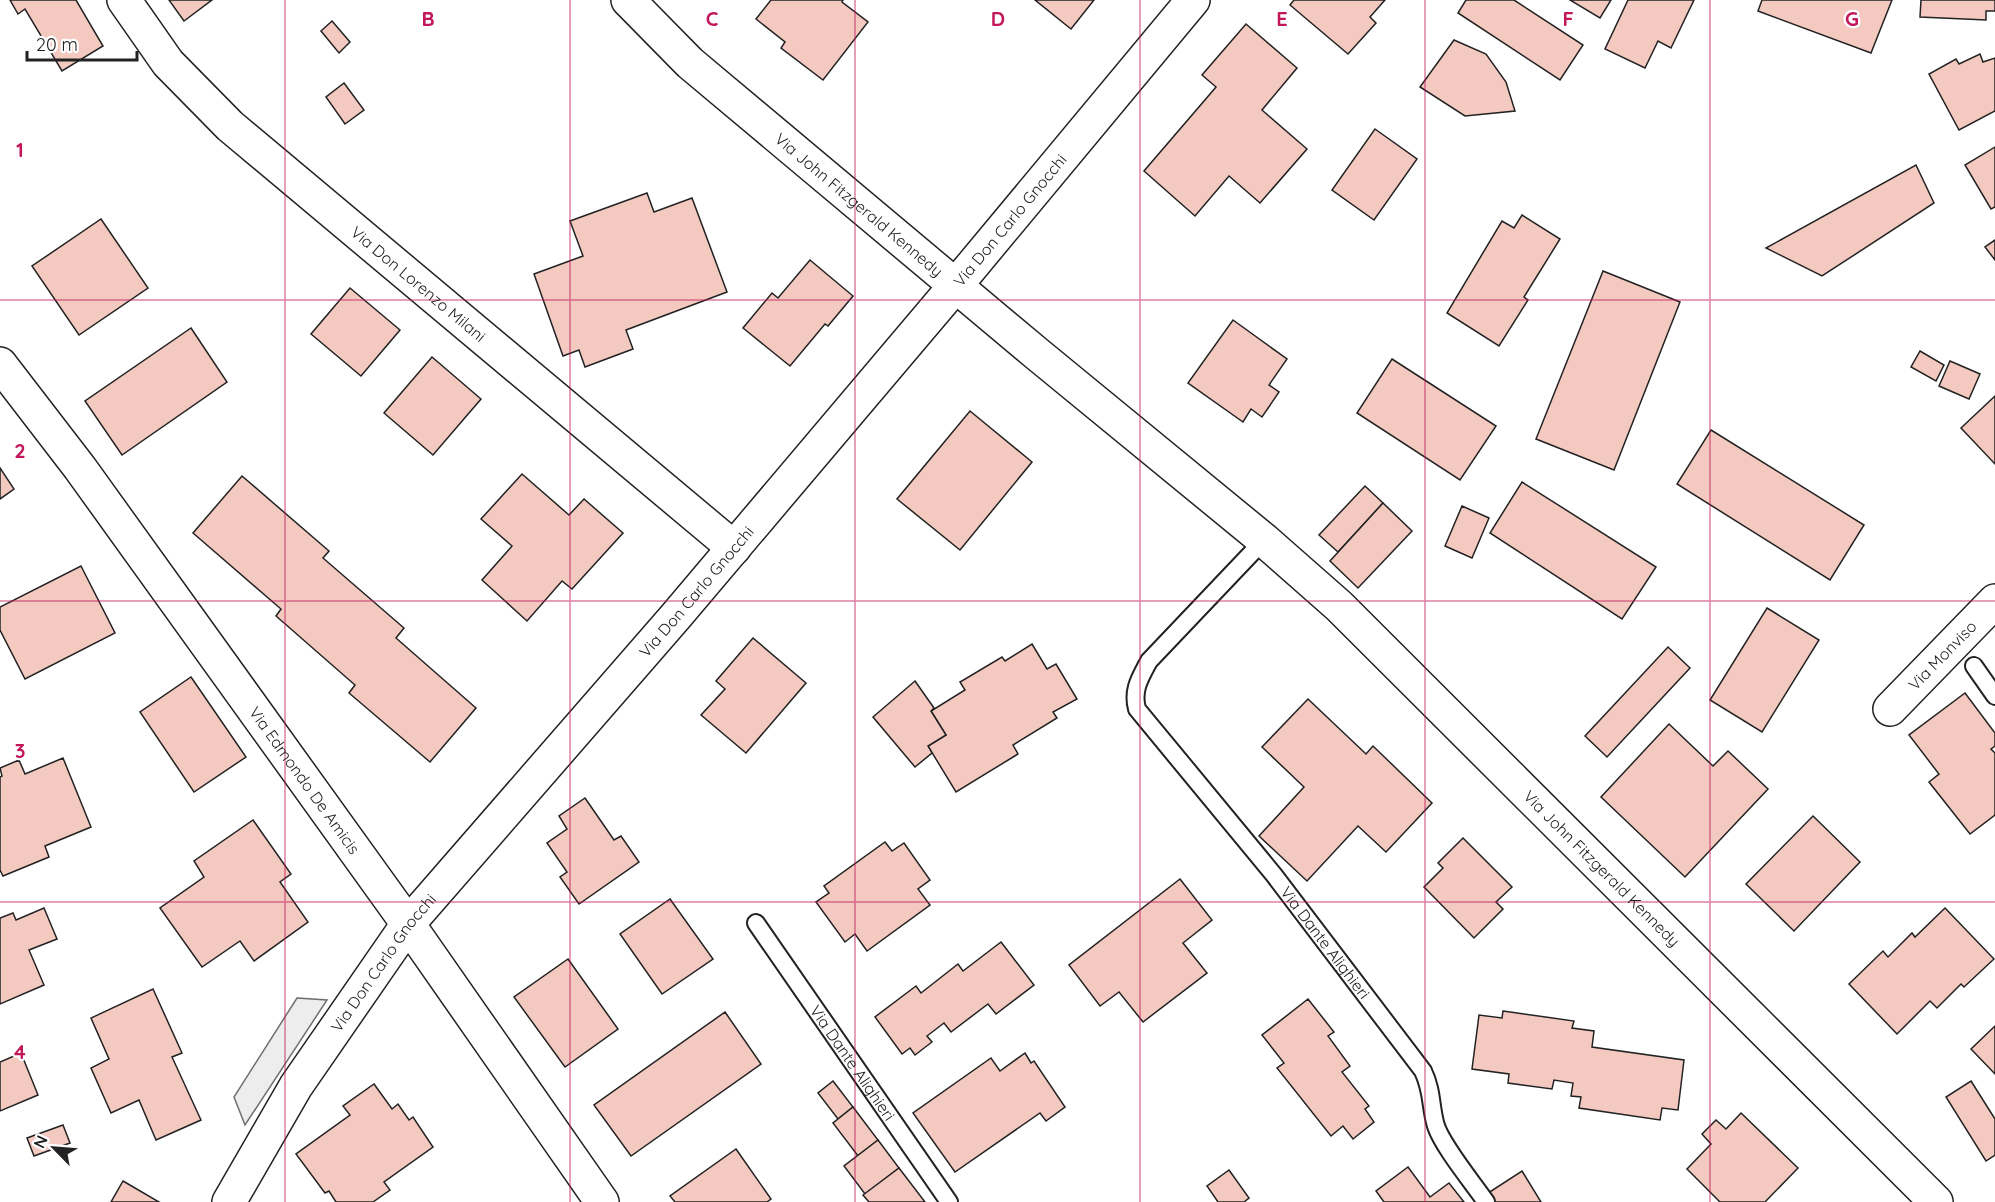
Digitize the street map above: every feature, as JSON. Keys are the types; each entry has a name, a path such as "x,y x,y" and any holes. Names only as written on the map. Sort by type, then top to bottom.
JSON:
{"street":[{"name":"Via Don Lorenzo Milani","path":"124,0 168,63 230,126 734,548"},
{"name":"Via John Fitzgerald Kennedy","path":"628,0 690,63 1036,353 1264,540 1339,606 1936,1202"},
{"name":"Via Don Carlo Gnocchi","path":"229,1202 296,1086 408,924 734,548 1193,0"},
{"name":"Via Edmondo De Amicis","path":"0,364 87,478 408,924 602,1202"},
{"name":"Via Monviso","path":"1890,709 1995,601"}],"lane":[{"name":"Via Dante Alighieri","path":"1264,540 1149,661 1137,684 1134,698 1137,709 1274,875 1423,1071 1430,1085 1436,1125 1486,1202"},
{"path":"1974,666 1995,696"},
{"name":"Via Dante Alighieri","path":"756,923 950,1202"}],"shaded area":[{"path":"297,998 327,1000 245,1125 234,1097"}],"building":[{"path":"10,0 76,0 103,46 62,71 25,9 18,14"},
{"path":"169,0 212,0 184,21"},
{"path":"771,0 843,0 842,2 868,22 823,80 781,48 785,42 756,19"},
{"path":"1035,0 1094,0 1071,29"},
{"path":"1294,0 1385,0 1370,17 1376,23 1348,54 1290,5"},
{"path":"1466,0 1514,0 1583,45 1560,80 1458,13"},
{"path":"1570,0 1611,0 1600,18"},
{"path":"1628,0 1694,0 1671,48 1658,41 1645,68 1605,49"},
{"path":"1762,0 1892,0 1871,53 1758,11"},
{"path":"1921,0 1995,0 1995,11 1986,11 1986,20 1920,17"},
{"path":"332,21 350,42 339,53 321,31"},
{"path":"1246,24 1297,68 1262,110 1307,149 1260,203 1229,176 1195,216 1144,171 1216,87 1202,75"},
{"path":"1454,40 1486,54 1506,82 1515,111 1465,116 1420,87"},
{"path":"1980,54 1983,62 1995,58 1995,111 1959,130 1929,74 1956,59 1959,64"},
{"path":"344,83 364,110 345,124 326,97"},
{"path":"1375,129 1417,159 1374,220 1332,190"},
{"path":"1995,147 1995,207 1991,209 1965,165"},
{"path":"1916,165 1934,203 1822,276 1766,248"},
{"path":"647,193 654,212 692,198 727,292 626,330 633,349 585,367 579,350 563,356 534,274 583,256 570,221"},
{"path":"1522,215 1560,239 1524,297 1528,300 1499,346 1447,313 1502,221 1514,228"},
{"path":"101,219 148,288 79,335 32,266"},
{"path":"1995,240 1995,260 1985,247"},
{"path":"810,260 853,296 828,326 825,324 790,366 743,328 772,293 778,298"},
{"path":"1603,271 1680,302 1614,470 1536,439"},
{"path":"350,288 400,330 361,376 311,334"},
{"path":"1233,320 1287,359 1269,385 1279,392 1262,417 1251,409 1243,422 1188,383"},
{"path":"191,328 227,382 122,455 85,401"},
{"path":"1920,351 1944,365 1936,381 1911,367"},
{"path":"432,357 481,399 433,455 384,413"},
{"path":"1392,359 1496,426 1460,480 1357,413"},
{"path":"1950,361 1980,374 1969,399 1939,386"},
{"path":"1995,396 1995,464 1961,428"},
{"path":"970,411 1032,462 960,550 897,499"},
{"path":"1711,430 1864,525 1830,580 1677,484"},
{"path":"0,468 14,489 0,499"},
{"path":"522,474 569,515 584,499 623,533 572,589 562,581 527,621 482,580 512,546 481,519"},
{"path":"242,476 329,551 323,558 404,628 396,638 476,708 430,762 349,693 355,685 276,616 281,609 193,533"},
{"path":"1522,482 1656,567 1622,619 1490,533"},
{"path":"1365,486 1383,503 1338,552 1319,535"},
{"path":"1383,503 1412,531 1358,588 1330,561"},
{"path":"1462,506 1489,518 1472,558 1445,546"},
{"path":"81,566 115,633 25,679 0,630 0,607"},
{"path":"1767,608 1819,640 1762,732 1710,700"},
{"path":"753,638 806,683 746,753 701,715 725,689 716,681"},
{"path":"1032,644 1047,669 1056,664 1077,699 1053,712 1057,718 1013,745 1018,754 956,792 928,746 946,735 931,711 965,690 960,682 1002,657 1005,661"},
{"path":"1668,647 1690,668 1607,757 1585,736"},
{"path":"191,677 246,757 194,792 140,712"},
{"path":"915,681 934,708 931,711 946,735 928,746 932,753 915,767 873,717"},
{"path":"1965,693 1995,733 1995,746 1991,749 1995,753 1995,815 1970,834 1929,782 1939,774 1909,735"},
{"path":"1308,699 1366,754 1373,746 1432,803 1386,852 1358,826 1307,881 1259,836 1304,787 1262,747"},
{"path":"1669,724 1713,766 1728,751 1768,789 1685,877 1601,797"},
{"path":"63,758 91,827 45,846 49,857 3,876 0,870 0,777 2,776 0,768 19,760 25,774"},
{"path":"585,798 614,840 621,836 639,862 579,904 560,877 567,872 547,843 567,829 559,816"},
{"path":"1813,816 1860,862 1794,931 1746,884"},
{"path":"253,820 291,874 280,882 308,922 254,961 240,941 202,967 160,908 204,877 194,861"},
{"path":"1463,838 1512,887 1496,902 1503,909 1474,938 1424,887 1443,868 1438,863"},
{"path":"885,842 892,851 904,843 930,880 918,889 930,905 867,951 855,934 845,942 816,902 829,893 824,886"},
{"path":"1180,879 1212,920 1183,943 1207,973 1143,1022 1119,992 1100,1006 1069,965"},
{"path":"670,899 713,959 662,994 620,934"},
{"path":"44,908 57,939 29,950 44,985 0,1004 0,918 13,913 16,920"},
{"path":"1945,908 1994,959 1964,987 1961,984 1937,1008 1930,1001 1897,1034 1849,984 1883,951 1888,957 1912,933 1915,937"},
{"path":"1001,942 1034,985 996,1014 988,1004 951,1032 944,1023 927,1036 932,1042 915,1055 910,1048 902,1054 875,1017 916,986 921,993 958,964 963,971"},
{"path":"568,959 618,1029 565,1067 514,997"},
{"path":"153,989 182,1053 172,1057 201,1120 156,1140 139,1100 111,1113 91,1068 109,1059 91,1018"},
{"path":"1308,999 1334,1032 1328,1036 1350,1066 1342,1072 1369,1106 1365,1109 1374,1122 1353,1139 1343,1126 1331,1136 1277,1068 1284,1063 1262,1035"},
{"path":"1503,1011 1574,1021 1572,1028 1594,1031 1592,1047 1684,1060 1678,1110 1662,1108 1660,1120 1579,1108 1581,1097 1571,1096 1573,1083 1554,1080 1552,1089 1508,1083 1509,1074 1472,1069 1479,1015 1502,1018"},
{"path":"725,1012 761,1064 631,1156 594,1105"},
{"path":"1995,1026 1995,1074 1971,1049"},
{"path":"21,1053 38,1095 0,1111 0,1062"},
{"path":"1025,1053 1031,1063 1034,1061 1065,1107 1046,1121 1040,1113 955,1172 913,1113 991,1058 1000,1071"},
{"path":"833,1081 853,1107 838,1119 818,1093"},
{"path":"1971,1081 1995,1119 1995,1155 1986,1161 1946,1097"},
{"path":"374,1084 392,1109 398,1104 409,1120 413,1117 433,1147 384,1182 390,1190 373,1202 336,1202 329,1191 325,1193 296,1154 350,1115 343,1106"},
{"path":"853,1107 878,1140 858,1156 833,1123"},
{"path":"1741,1113 1798,1168 1765,1202 1720,1202 1687,1169 1711,1144 1702,1134 1716,1120 1726,1129"},
{"path":"63,1125 70,1143 34,1156 27,1138"},
{"path":"878,1140 899,1168 865,1194 844,1166"},
{"path":"736,1149 771,1199 767,1202 675,1202 670,1196"},
{"path":"1408,1167 1430,1197 1449,1183 1464,1202 1384,1202 1376,1191"},
{"path":"899,1168 925,1202 869,1202 863,1195"},
{"path":"1229,1170 1249,1198 1244,1202 1218,1202 1207,1186"},
{"path":"1522,1171 1541,1202 1490,1202 1485,1195"},
{"path":"123,1181 159,1202 111,1202"}]}
